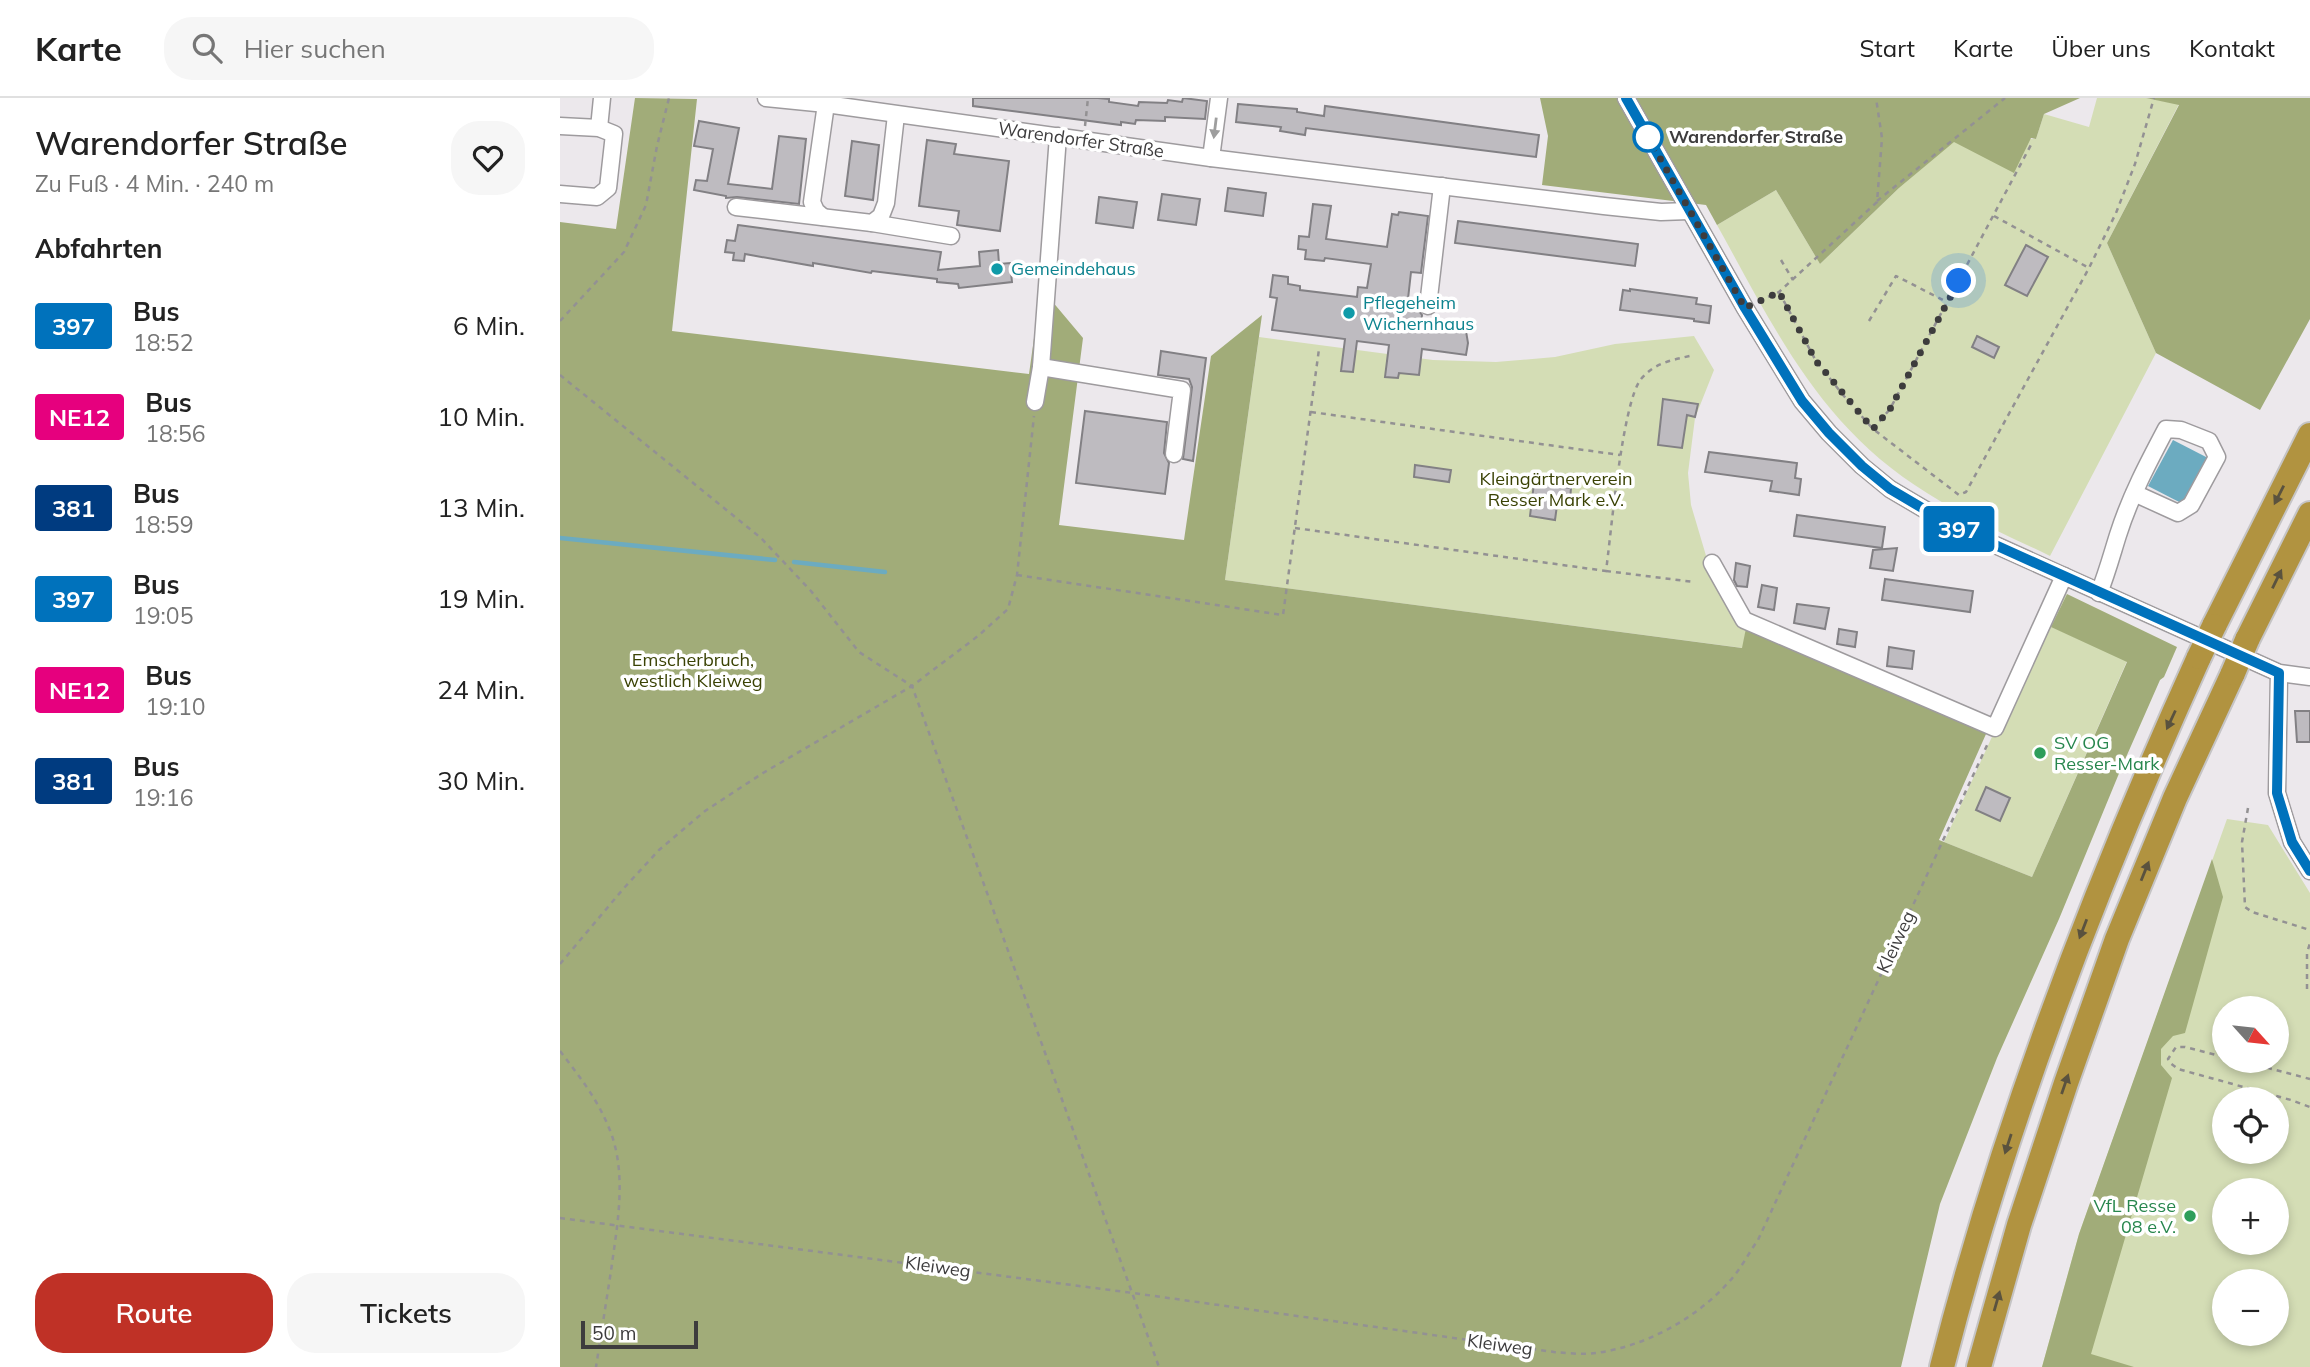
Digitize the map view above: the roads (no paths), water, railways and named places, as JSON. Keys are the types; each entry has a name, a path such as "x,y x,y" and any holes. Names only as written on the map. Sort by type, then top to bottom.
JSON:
{"highway":[{"path":"1942,1367 1984,1216 2084,928 2142,784 2199,657 2310,435"},
{"path":"1979,1367 2019,1225 2118,939 2175,798 2247,640 2310,514"}],"street":[{"path":"599,128 602,98"},
{"name":"Warendorfer Straße","path":"766,98 826,104 1211,159 1661,212 1689,211"},
{"path":"1211,159 1219,98"},
{"path":"1626,98 1745,308 1802,401 1862,466 1890,489 1941,520 2279,673 2310,677"},
{"path":"823,217 812,202 826,104"},
{"path":"872,223 881,216 886,202 896,115"},
{"path":"560,126 599,128 614,134 608,188 597,197 560,194"},
{"path":"1035,402 1041,367 1058,136"},
{"path":"1428,306 1442,187"},
{"path":"736,207 872,223 951,236"},
{"path":"1041,367 1182,390 1174,454"},
{"path":"2099,593 2134,493 2142,472 2166,429 2181,430 2209,441 2217,457 2191,505 2178,513 2134,493"},
{"path":"1712,563 1745,620 1995,728 2064,576"},
{"path":"2279,673 2277,793 2292,842 2310,871"}],"water":[{"path":"2173,440 2208,458 2183,504 2148,486"}],"waterway":[{"path":"560,538 775,560"},
{"path":"794,562 885,572"}],"place":[{"name":"Warendorfer Straße","path":"1648,137"},
{"name":"Gemeindehaus","path":"997,269"},
{"name":"Pflegeheim Wichernhaus","path":"1349,313"},
{"name":"SV OG Resser-Mark","path":"2040,753"},
{"name":"VfL Resse 08 e.V.","path":"2190,1216"}],"park label":[{"name":"Kleingärtnerverein Resser Mark e.V.","path":"1556,489"},
{"name":"Emscherbruch, westlich Kleiweg","path":"693,670"}]}
